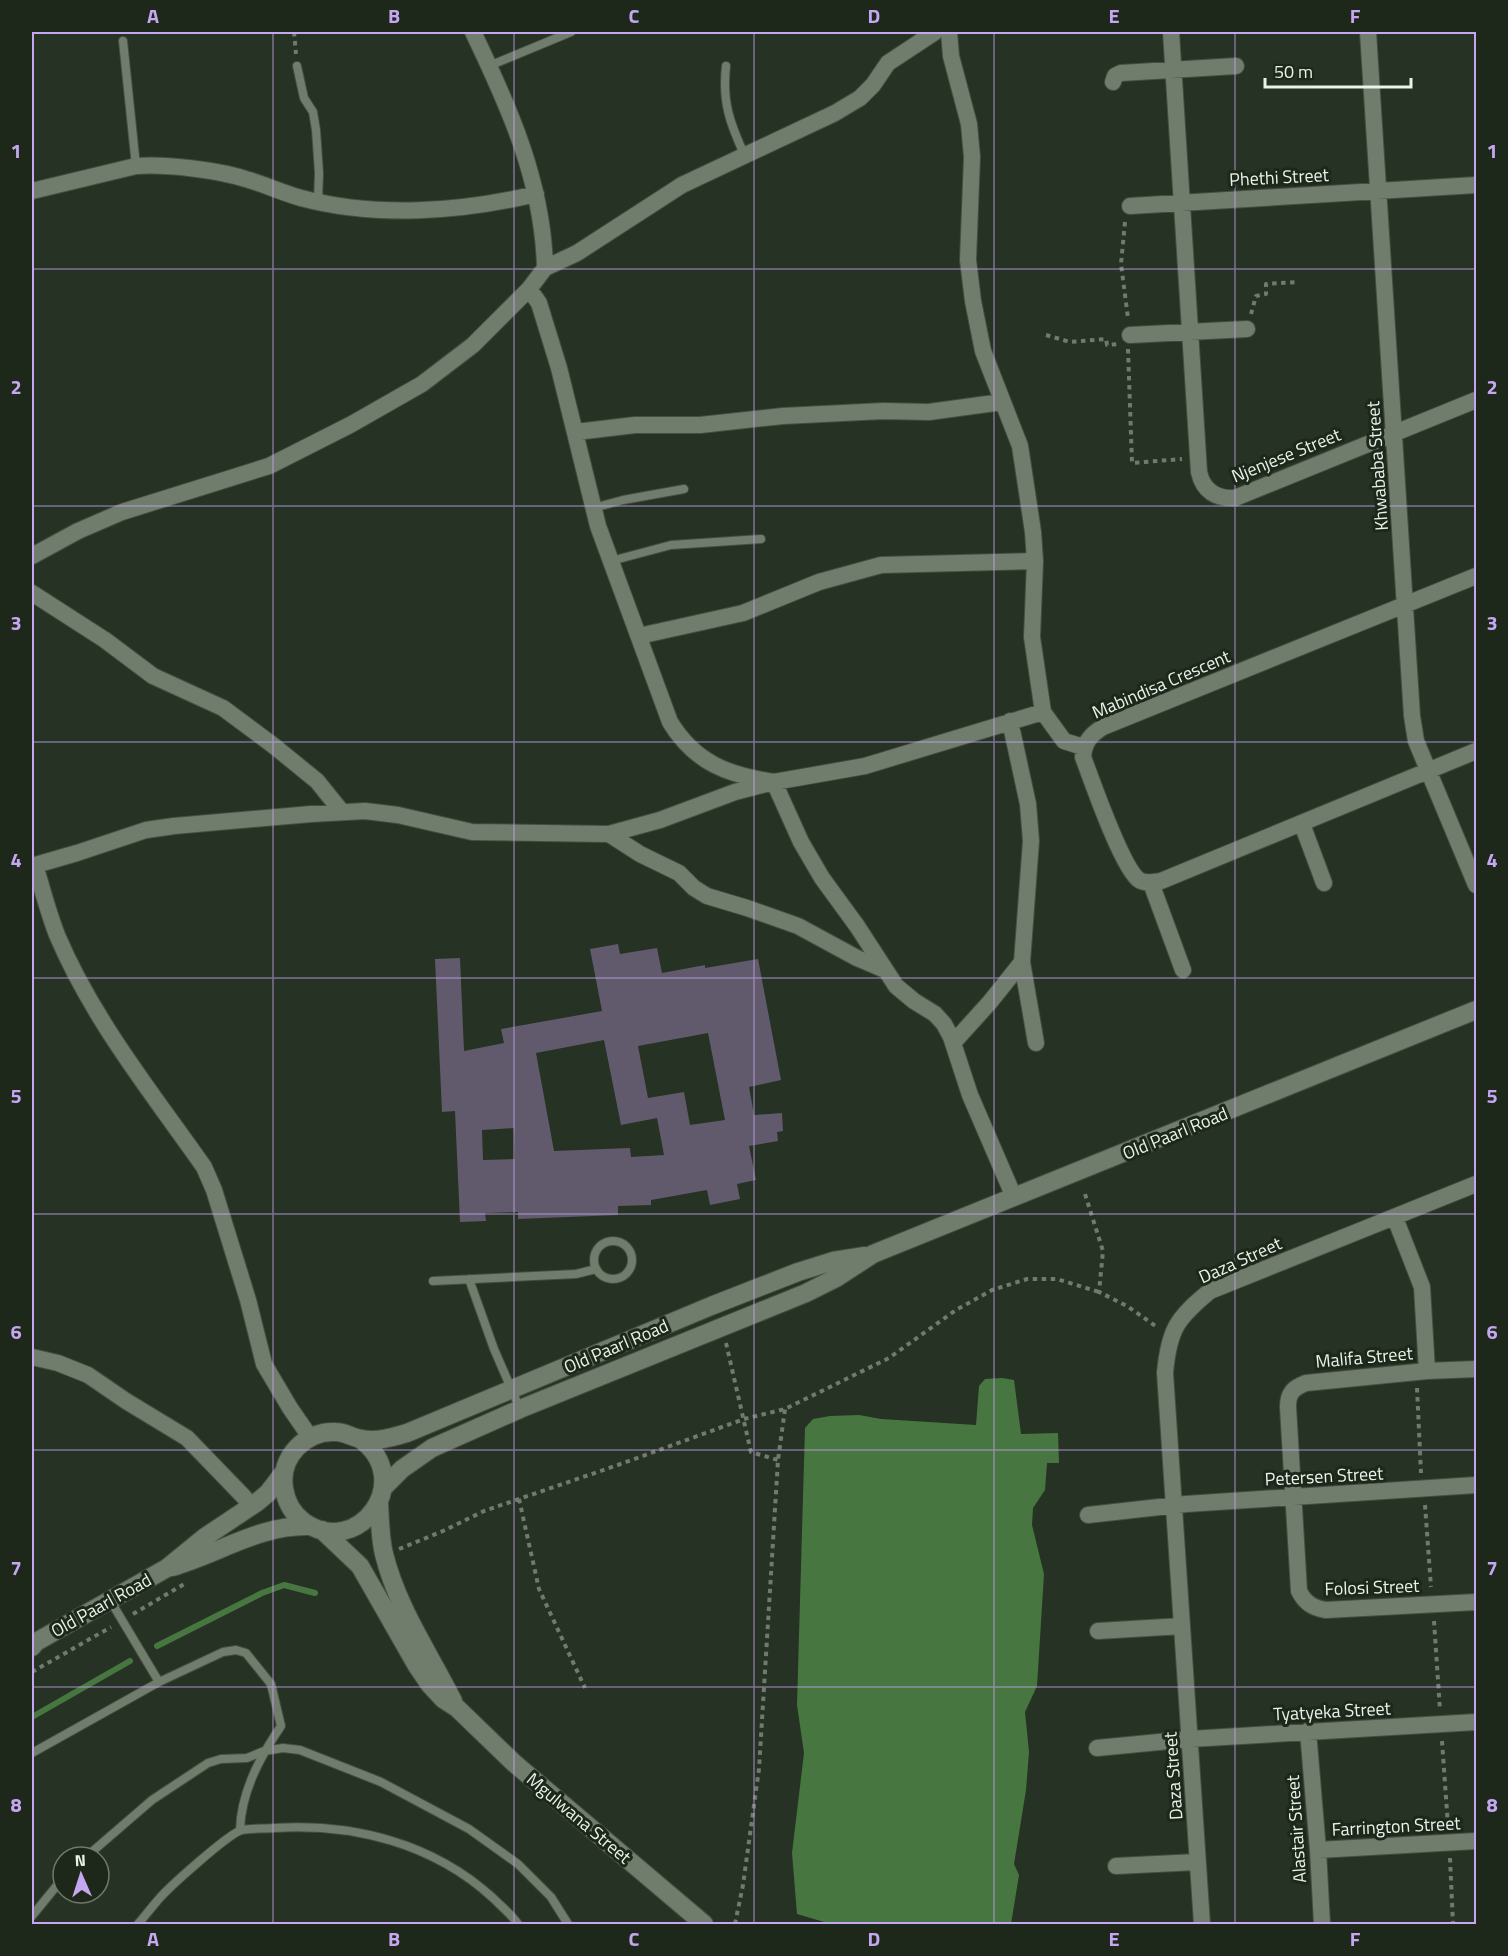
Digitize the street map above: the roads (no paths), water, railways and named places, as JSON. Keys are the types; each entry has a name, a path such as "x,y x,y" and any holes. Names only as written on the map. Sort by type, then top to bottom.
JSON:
{"main road":[{"name":"Old Paarl Road","path":"167,1568 206,1556 271,1529 285,1526 341,1531 359,1525 374,1512 381,1496 402,1468 432,1448 520,1409 806,1293 836,1278 873,1254 1476,1010"},
{"name":"Old Paarl Road","path":"33,1644 167,1568 205,1537 251,1507 268,1493 284,1472 293,1452 310,1437 324,1432 339,1432 360,1439 392,1437 415,1431 511,1389 798,1272 833,1261 873,1254"},
{"path":"360,1439 379,1460 383,1474 381,1496"},
{"path":"284,1472 283,1483 288,1503 294,1512 316,1528"},
{"name":"Mgulwana Street","path":"381,1496 382,1548 391,1574 415,1632 457,1708"},
{"name":"Mgulwana Street","path":"316,1528 360,1566 429,1685 443,1699 457,1708 514,1763 704,1924"}],"street":[{"path":"473,32 505,99 523,145 536,194 544,242 545,268"},
{"path":"32,556 78,531 122,512 269,466 350,425 422,384 473,345 529,290 545,268 577,254 682,186 835,113 860,98 873,85 888,63 935,32"},
{"path":"949,32 951,56 969,124 972,157 968,260 973,301 983,351 1020,446 1033,532 1035,561 1032,637 1043,712 1064,741 1083,747 1083,758 1126,864 1141,881 1151,883 1161,881 1476,752"},
{"name":"Njenjese Street","path":"1171,32 1198,458 1201,480 1205,487 1218,497 1234,498 1476,400"},
{"name":"Khwababa Street","path":"1368,32 1412,716 1416,741 1476,885"},
{"path":"1113,82 1115,76 1121,73 1236,66"},
{"path":"32,191 136,166 191,169 246,179 301,198 349,207 393,210 441,208 502,202 536,194"},
{"name":"Phethi Street","path":"1182,202 1476,185"},
{"path":"1130,206 1182,202"},
{"path":"529,290 539,303 576,432 593,508 670,722 680,739 701,758 746,778 774,782"},
{"path":"1130,335 1247,329"},
{"path":"576,432 635,425 700,425 783,416 883,411 928,412 1002,402"},
{"path":"639,636 743,613 819,582 881,566 1035,561"},
{"name":"Mabindisa Crescent","path":"1083,747 1088,738 1102,728 1476,576"},
{"path":"33,598 105,640 153,676 223,708 317,781 342,812"},
{"path":"310,1437 264,1364 214,1190 204,1167 116,1045 57,934 33,865 125,836 156,829 342,812 365,811 398,815 472,832 609,834 660,820 735,792 774,782 865,766 1043,712"},
{"path":"1010,721 1028,804 1031,841 1022,962 1036,1043"},
{"path":"774,782 801,842 822,878 896,986 935,1014 944,1024 953,1043 970,1095 1014,1197"},
{"path":"1302,824 1324,883"},
{"path":"609,834 640,854 679,873 694,888 707,896 798,926 886,971"},
{"path":"1151,883 1184,970"},
{"path":"953,1043 1022,962"},
{"name":"Daza Street","path":"1202,1924 1165,1372 1170,1335 1182,1317 1210,1291 1475,1189"},
{"path":"1395,1218 1422,1287 1422,1372"},
{"path":"32,1357 58,1363 88,1375 187,1438 251,1507"},
{"name":"Malifa Street","path":"1293,1497 1288,1398 1297,1386 1314,1381 1476,1369"},
{"name":"Petersen Street","path":"1088,1515 1174,1505 1476,1485"},
{"name":"Folosi Street","path":"1293,1497 1299,1591 1309,1604 1326,1610 1476,1602"},
{"path":"1098,1631 1182,1626"},
{"name":"Tyatyeka Street","path":"1097,1748 1190,1739 1476,1722"},
{"name":"Alastair Street","path":"1308,1731 1322,1924"},
{"name":"Farrington Street","path":"1318,1850 1476,1841"},
{"path":"1116,1866 1197,1862"}],"lane":[{"path":"489,66 572,32"},
{"path":"123,41 136,166"},
{"path":"297,66 304,98 313,112 316,130 318,201"},
{"path":"726,66 725,101 731,125 745,156"},
{"path":"593,508 684,489"},
{"path":"611,561 671,545 761,539"},
{"path":"619,1242 630,1251 632,1266 622,1277 607,1278 596,1269 595,1254 604,1243 619,1242"},
{"path":"433,1281 576,1274 596,1269"},
{"path":"469,1280 494,1349 520,1409"},
{"path":"110,1600 159,1682"},
{"path":"32,1753 159,1682 223,1652 236,1650 246,1653 271,1684 281,1726 264,1751 240,1810 240,1830"},
{"path":"100,1845 152,1800 208,1763 221,1759 247,1758 264,1751 283,1748 300,1750 381,1782 469,1829 518,1864 551,1897 568,1924"},
{"path":"138,1924 159,1898 204,1857 240,1830 295,1827 333,1828 369,1834 408,1845 440,1860 479,1886 518,1924"},
{"path":"32,1916 51,1893"}],"waterway":[{"path":"157,1646 262,1593 284,1585 315,1593"},
{"path":"32,1717 130,1661"}]}
